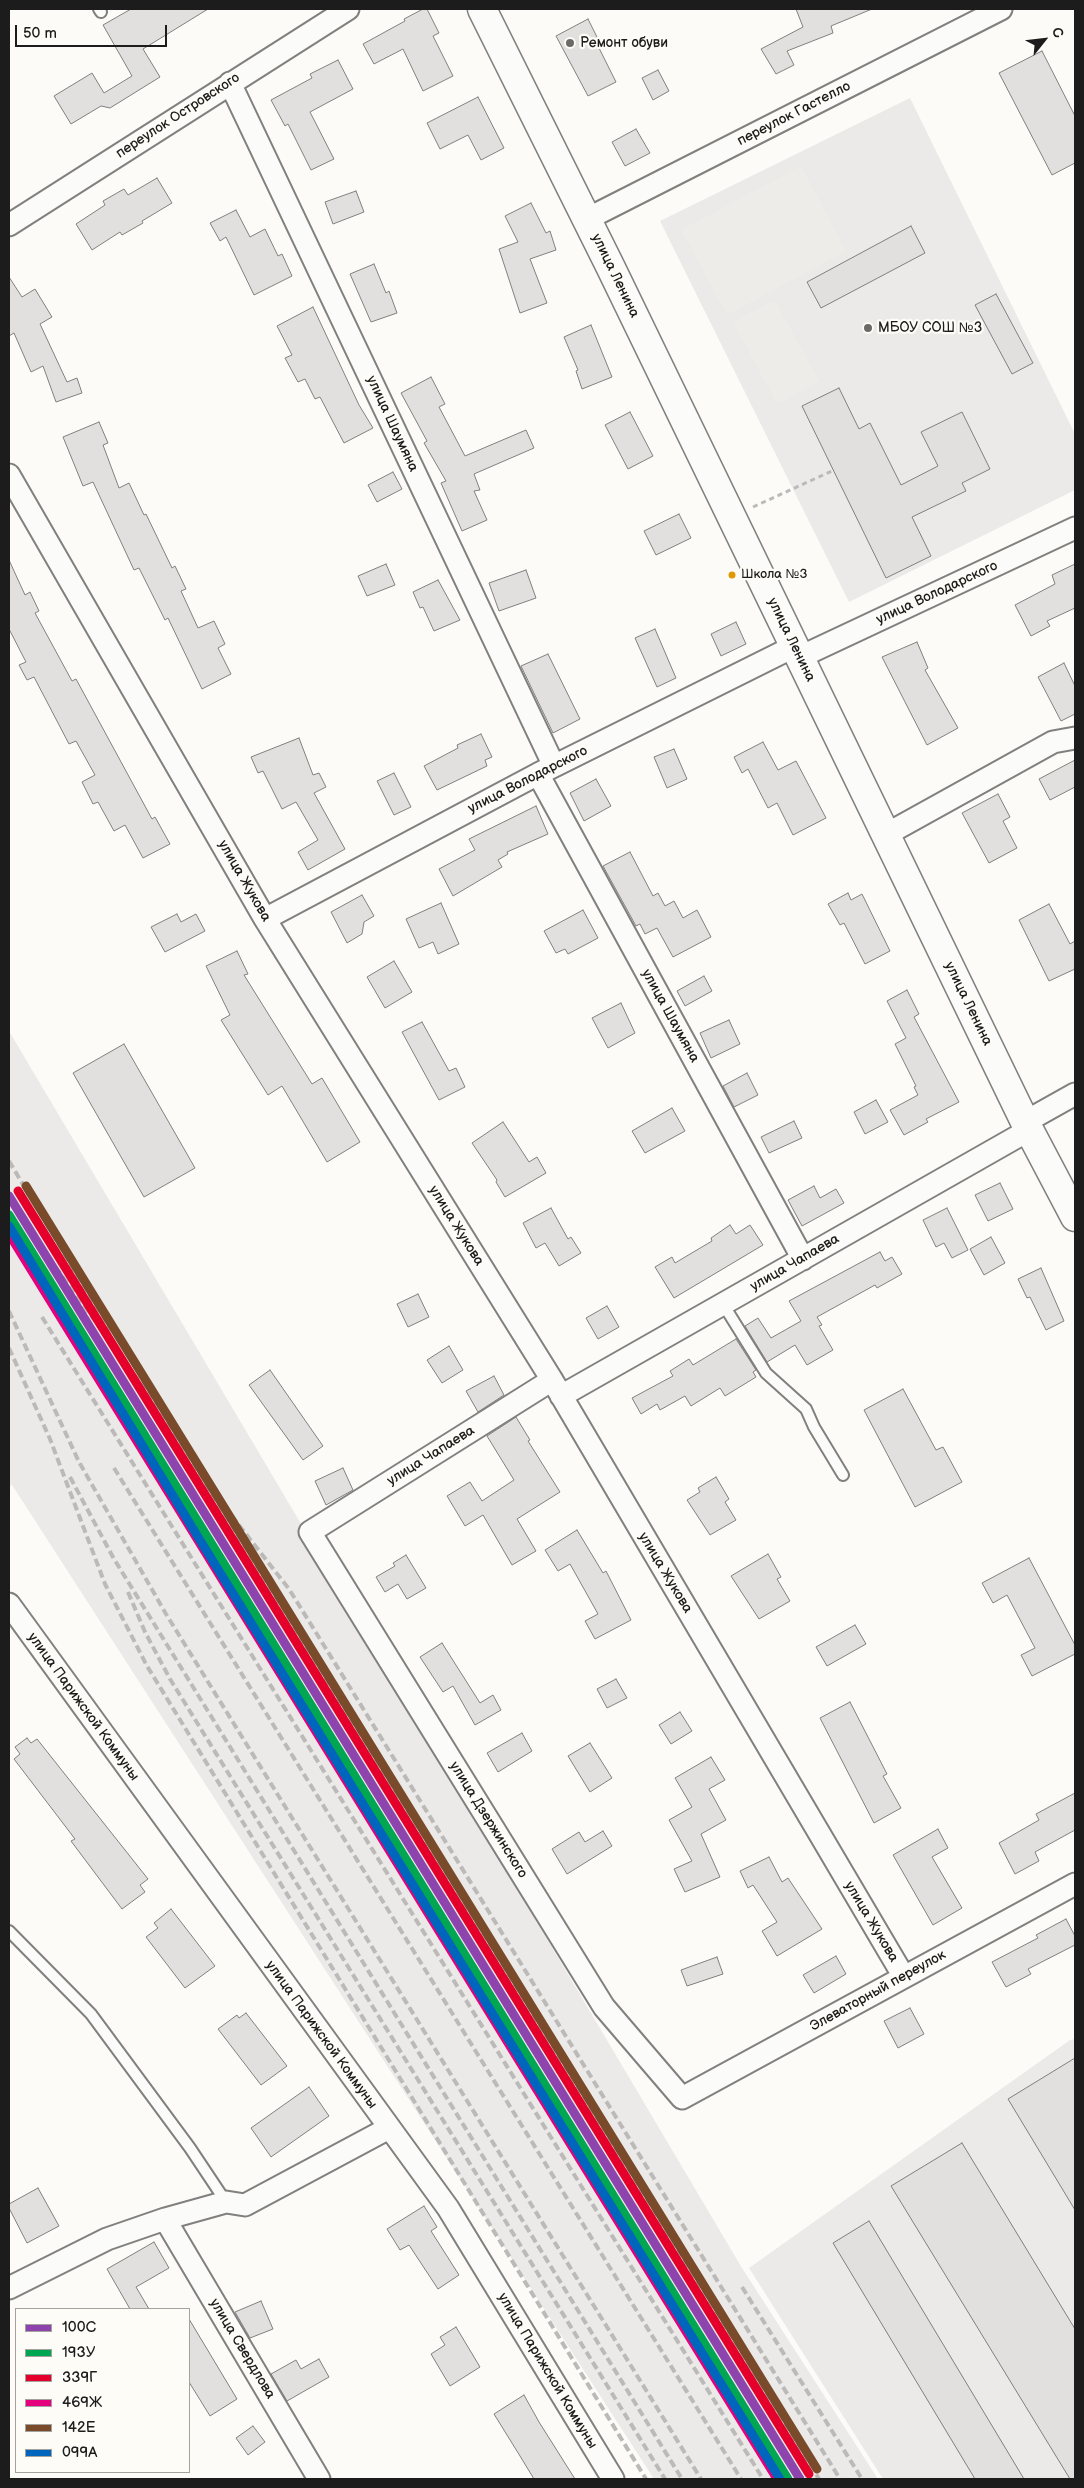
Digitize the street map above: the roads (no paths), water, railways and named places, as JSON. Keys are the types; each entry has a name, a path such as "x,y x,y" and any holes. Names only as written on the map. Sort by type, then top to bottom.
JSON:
{"main road":[{"name":"улица Ленина","path":"482,9 587,219 1027,1126 1075,1217"}],"street":[{"name":"переулок Островского","path":"9,224 230,82 348,9"},
{"name":"переулок Гастелло","path":"587,219 1001,9"},
{"name":"улица Шаумяна","path":"230,82 546,770 802,1259"},
{"name":"улица Жукова","path":"9,476 265,919 556,1388 904,1977"},
{"name":"улица Володарского","path":"265,919 546,770 796,652 1075,528"},
{"path":"887,834 1054,742 1075,738"},
{"name":"улица Чапаева","path":"310,1532 556,1388 723,1304 802,1259 1027,1126 1075,1094"},
{"name":"улица Дзержинского","path":"310,1532 604,2008 682,2098"},
{"name":"улица Парижской Коммуны","path":"9,1604 448,2208 613,2479"},
{"name":"Элеваторный переулок","path":"682,2098 1075,1884"},
{"path":"9,2288 107,2239 165,2219 226,2202 245,2205 389,2128"},
{"name":"улица Свердлова","path":"165,2219 319,2479"}],"lane":[{"path":"723,1304 766,1373 806,1409 814,1427 843,1475"},
{"path":"9,1931 91,2014 190,2148 226,2202"}],"railway":[{"path":"9,1161 110,1331"},
{"path":"27,1228 146,1391 819,2479"},
{"path":"9,1311 79,1462 166,1614 701,2479"},
{"path":"42,1317 763,2479"},
{"path":"9,1348 50,1439 105,1584 147,1666 646,2479"},
{"path":"114,1468 741,2479"},
{"path":"70,1477 114,1559 682,2479"},
{"path":"224,1506 289,1589 840,2479"},
{"path":"128,1592 145,1632 170,1679 665,2479"},
{"path":"742,2287 862,2479"}],"place":[{"name":"Ремонт обуви","path":"570,43"},
{"name":"МБОУ СОШ №3","path":"868,328"},
{"name":"Школа №3","path":"732,575"}]}
